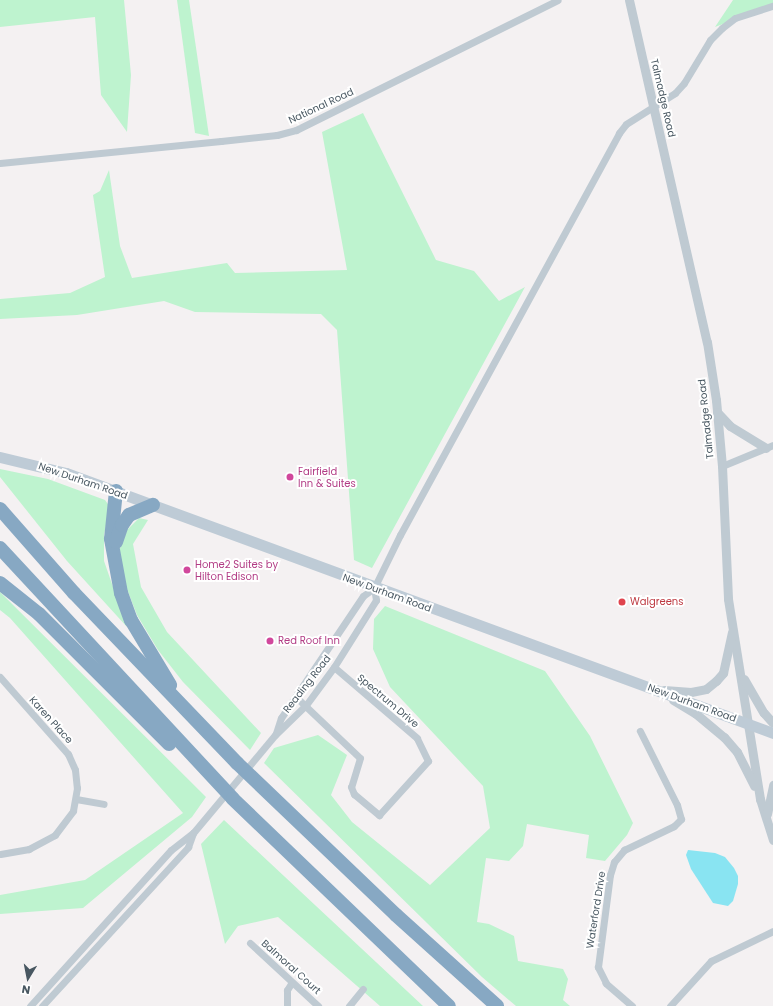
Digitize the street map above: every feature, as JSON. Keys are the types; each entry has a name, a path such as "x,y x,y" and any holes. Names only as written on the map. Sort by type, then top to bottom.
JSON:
{"highway":[{"path":"116,491 111,539 112,555 121,593 131,620 188,714"},
{"path":"112,555 125,519 135,511 153,505"},
{"path":"0,509 188,714 396,915 497,1006"},
{"path":"0,548 197,762 233,799 449,1006"},
{"path":"0,583 39,614 185,761 197,762"}],"main road":[{"name":"New Durham Road","path":"0,457 48,467 116,491 374,588 773,733"}],"street":[{"name":"National Road","path":"0,163 242,139 296,130 558,0"},
{"name":"Talmadge Road","path":"629,0 708,342 722,466 724,544 733,627 760,799 773,840"},
{"path":"374,588 404,528 619,133 626,124 654,107 684,83 710,40 722,28 735,18 773,6"},
{"path":"717,412 730,426 770,447"},
{"path":"722,466 770,447"},
{"name":"Reading Road","path":"374,588 376,600 334,667 306,705 275,735 281,718 362,596 374,588"},
{"path":"655,689 691,692 706,689 716,682 723,673 733,627"},
{"name":"Spectrum Drive","path":"296,697 360,758 351,780 354,794 379,815 428,761 417,738 334,667"},
{"path":"740,672 764,713 773,723"},
{"name":"Karen Place","path":"0,678 68,754 76,778 76,799 69,818 55,835 30,849 0,854"},
{"path":"655,689 695,713 724,737 746,767 760,799"},
{"name":"Waterford Drive","path":"632,1006 606,983 598,967 610,875 614,862 624,850 674,826 681,819 677,805 640,731"},
{"path":"30,1006 171,850 193,833 275,735"},
{"path":"767,820 768,802 773,785"},
{"path":"76,799 104,804"},
{"path":"42,1006 188,847 193,833"},
{"path":"670,1006 711,961 773,931"},
{"name":"Balmoral Court","path":"250,944 318,1006"},
{"path":"288,1006 287,990 292,982"},
{"path":"349,1006 363,990"}],"green space":[{"path":"0,0 124,0 131,75 127,132 101,95 95,17 0,27"},
{"path":"177,0 189,0 209,136 195,133"},
{"path":"733,0 773,0 773,5 715,27"},
{"path":"363,113 436,260 474,271 499,301 525,287 372,568 354,560 337,330 321,314 195,312 164,301 77,315 0,319 0,299 70,293 105,277 93,195 100,191 109,170 120,246 132,278 227,263 235,273 347,270 322,132"},
{"path":"0,469 48,479 105,500 110,507 104,535 104,561 127,627 67,561 0,477"},
{"path":"139,518 148,520 133,544 141,587 167,632 261,733 250,750 183,682 158,650 137,615 125,584 119,551 127,530"},
{"path":"0,592 206,797 192,817 83,908 0,914 0,895 85,880 183,813 10,618 0,610"},
{"path":"385,606 545,671 590,736 633,823 627,835 605,861 586,858 589,835 527,824 523,846 509,861 486,858 477,922 489,924 514,936 518,961 563,969 568,979 563,1000 570,1006 516,1006 482,977 264,763 274,748 318,735 347,755 331,795 352,822 430,885 490,828 483,786 390,687 373,649 374,619"},
{"path":"224,820 423,1006 380,1006 278,917 238,926 225,944 201,844"}],"water":[{"path":"688,850 715,853 725,857 734,868 738,876 738,884 733,901 728,906 713,903 691,869 686,855"}],"place":[{"name":"Fairfield Inn & Suites","path":"290,477"},
{"name":"Home2 Suites by Hilton Edison","path":"187,570"},
{"name":"Walgreens","path":"622,602"},
{"name":"Red Roof Inn","path":"270,641"}]}
